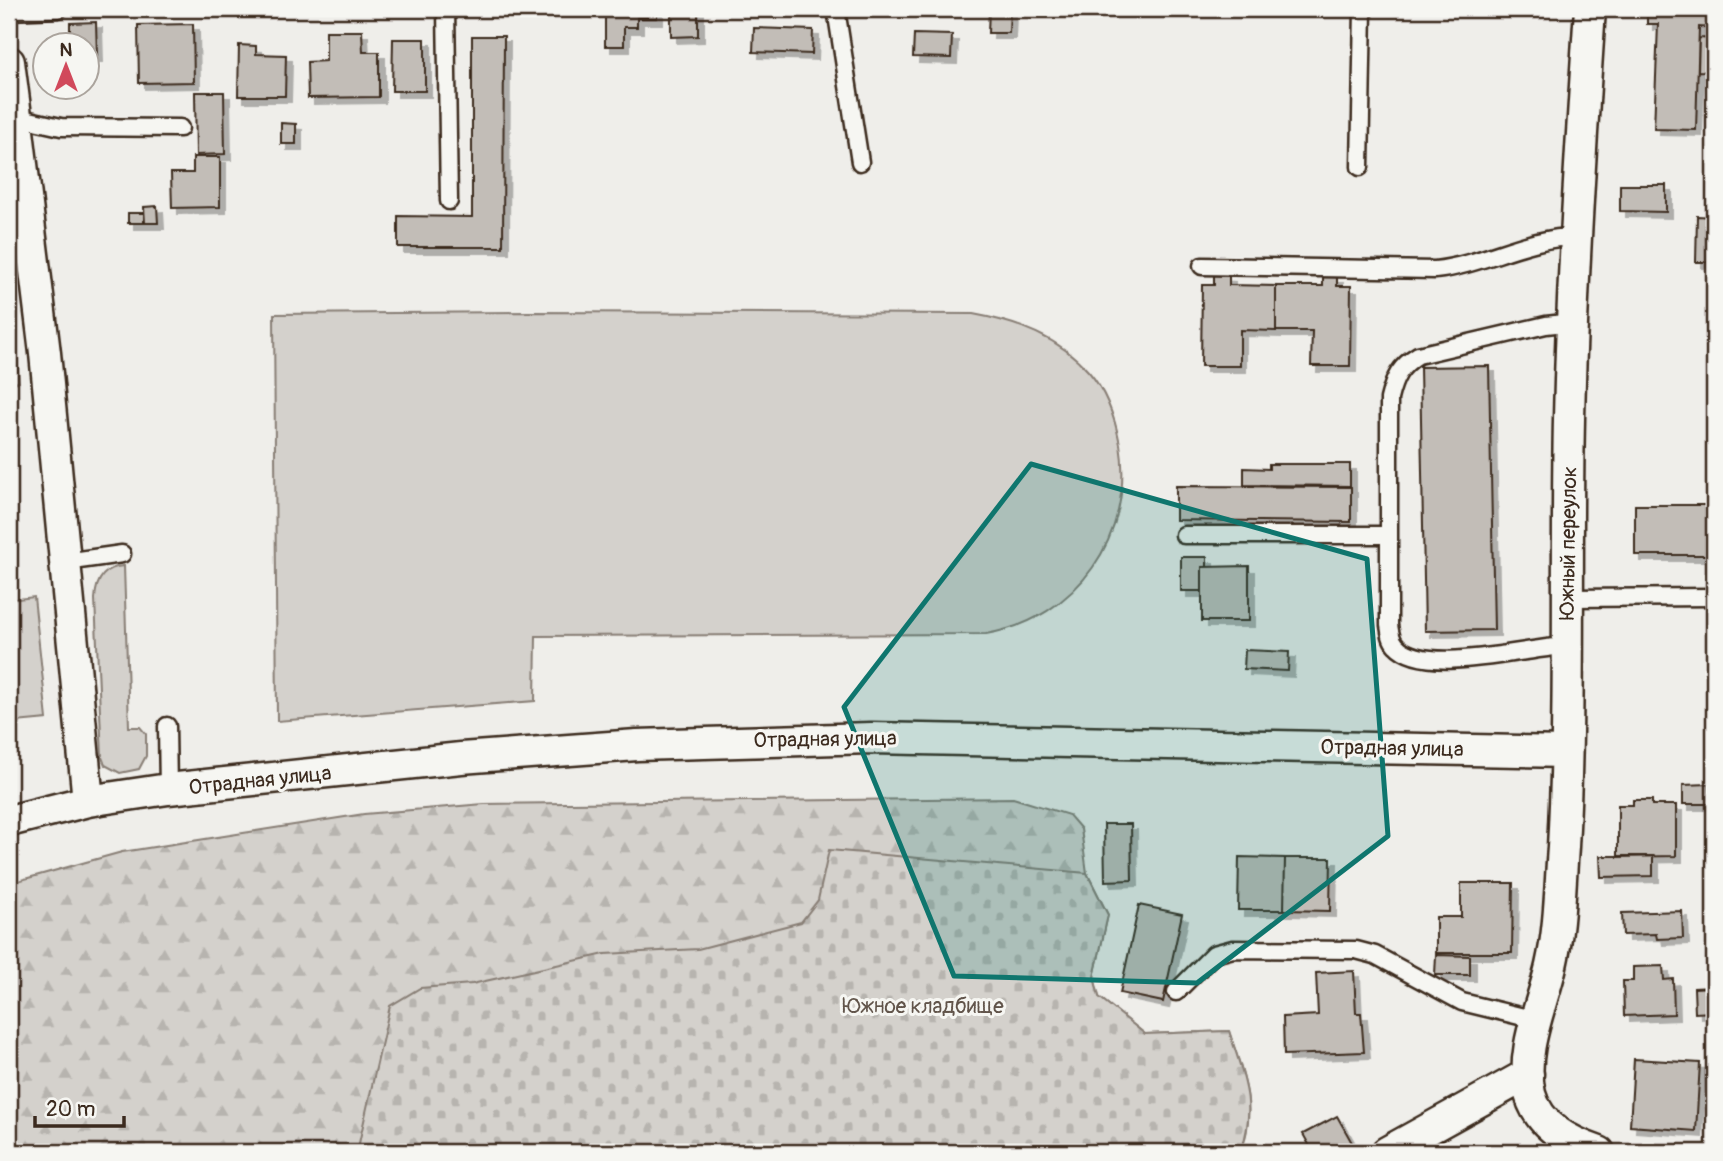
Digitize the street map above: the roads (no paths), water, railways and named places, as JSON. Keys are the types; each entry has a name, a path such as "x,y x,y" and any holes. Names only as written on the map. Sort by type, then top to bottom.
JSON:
{"street":[{"name":"Южный переулок","path":"1528,1074 1536,1020 1557,935 1566,752 1573,322 1590,9"},
{"path":"9,62 16,172 44,341 88,802"},
{"name":"Отрадная улица","path":"9,821 88,802 168,789 461,758 637,744 884,738 1566,752"},
{"path":"1387,1152 1528,1074 1530,1094 1538,1113 1554,1131 1574,1143 1599,1152"}],"lane":[{"path":"9,11 59,9"},
{"path":"446,9 449,201"},
{"path":"835,9 860,162"},
{"path":"1360,167 1363,9"},
{"path":"14,126 180,128"},
{"path":"1202,266 1435,270 1463,267 1557,236 1577,237"},
{"path":"1567,646 1541,647 1482,659 1437,658 1400,649 1393,642 1389,625 1389,399 1394,378 1405,363 1418,355 1546,325 1573,322"},
{"path":"1184,535 1388,535"},
{"path":"65,562 122,554"},
{"path":"1567,598 1714,597"},
{"path":"167,726 168,789"},
{"path":"1176,992 1214,954 1233,949 1356,950 1375,955 1462,1002 1536,1020"}],"park label":[{"name":"Южное кладбище","path":"923,1006"}]}
